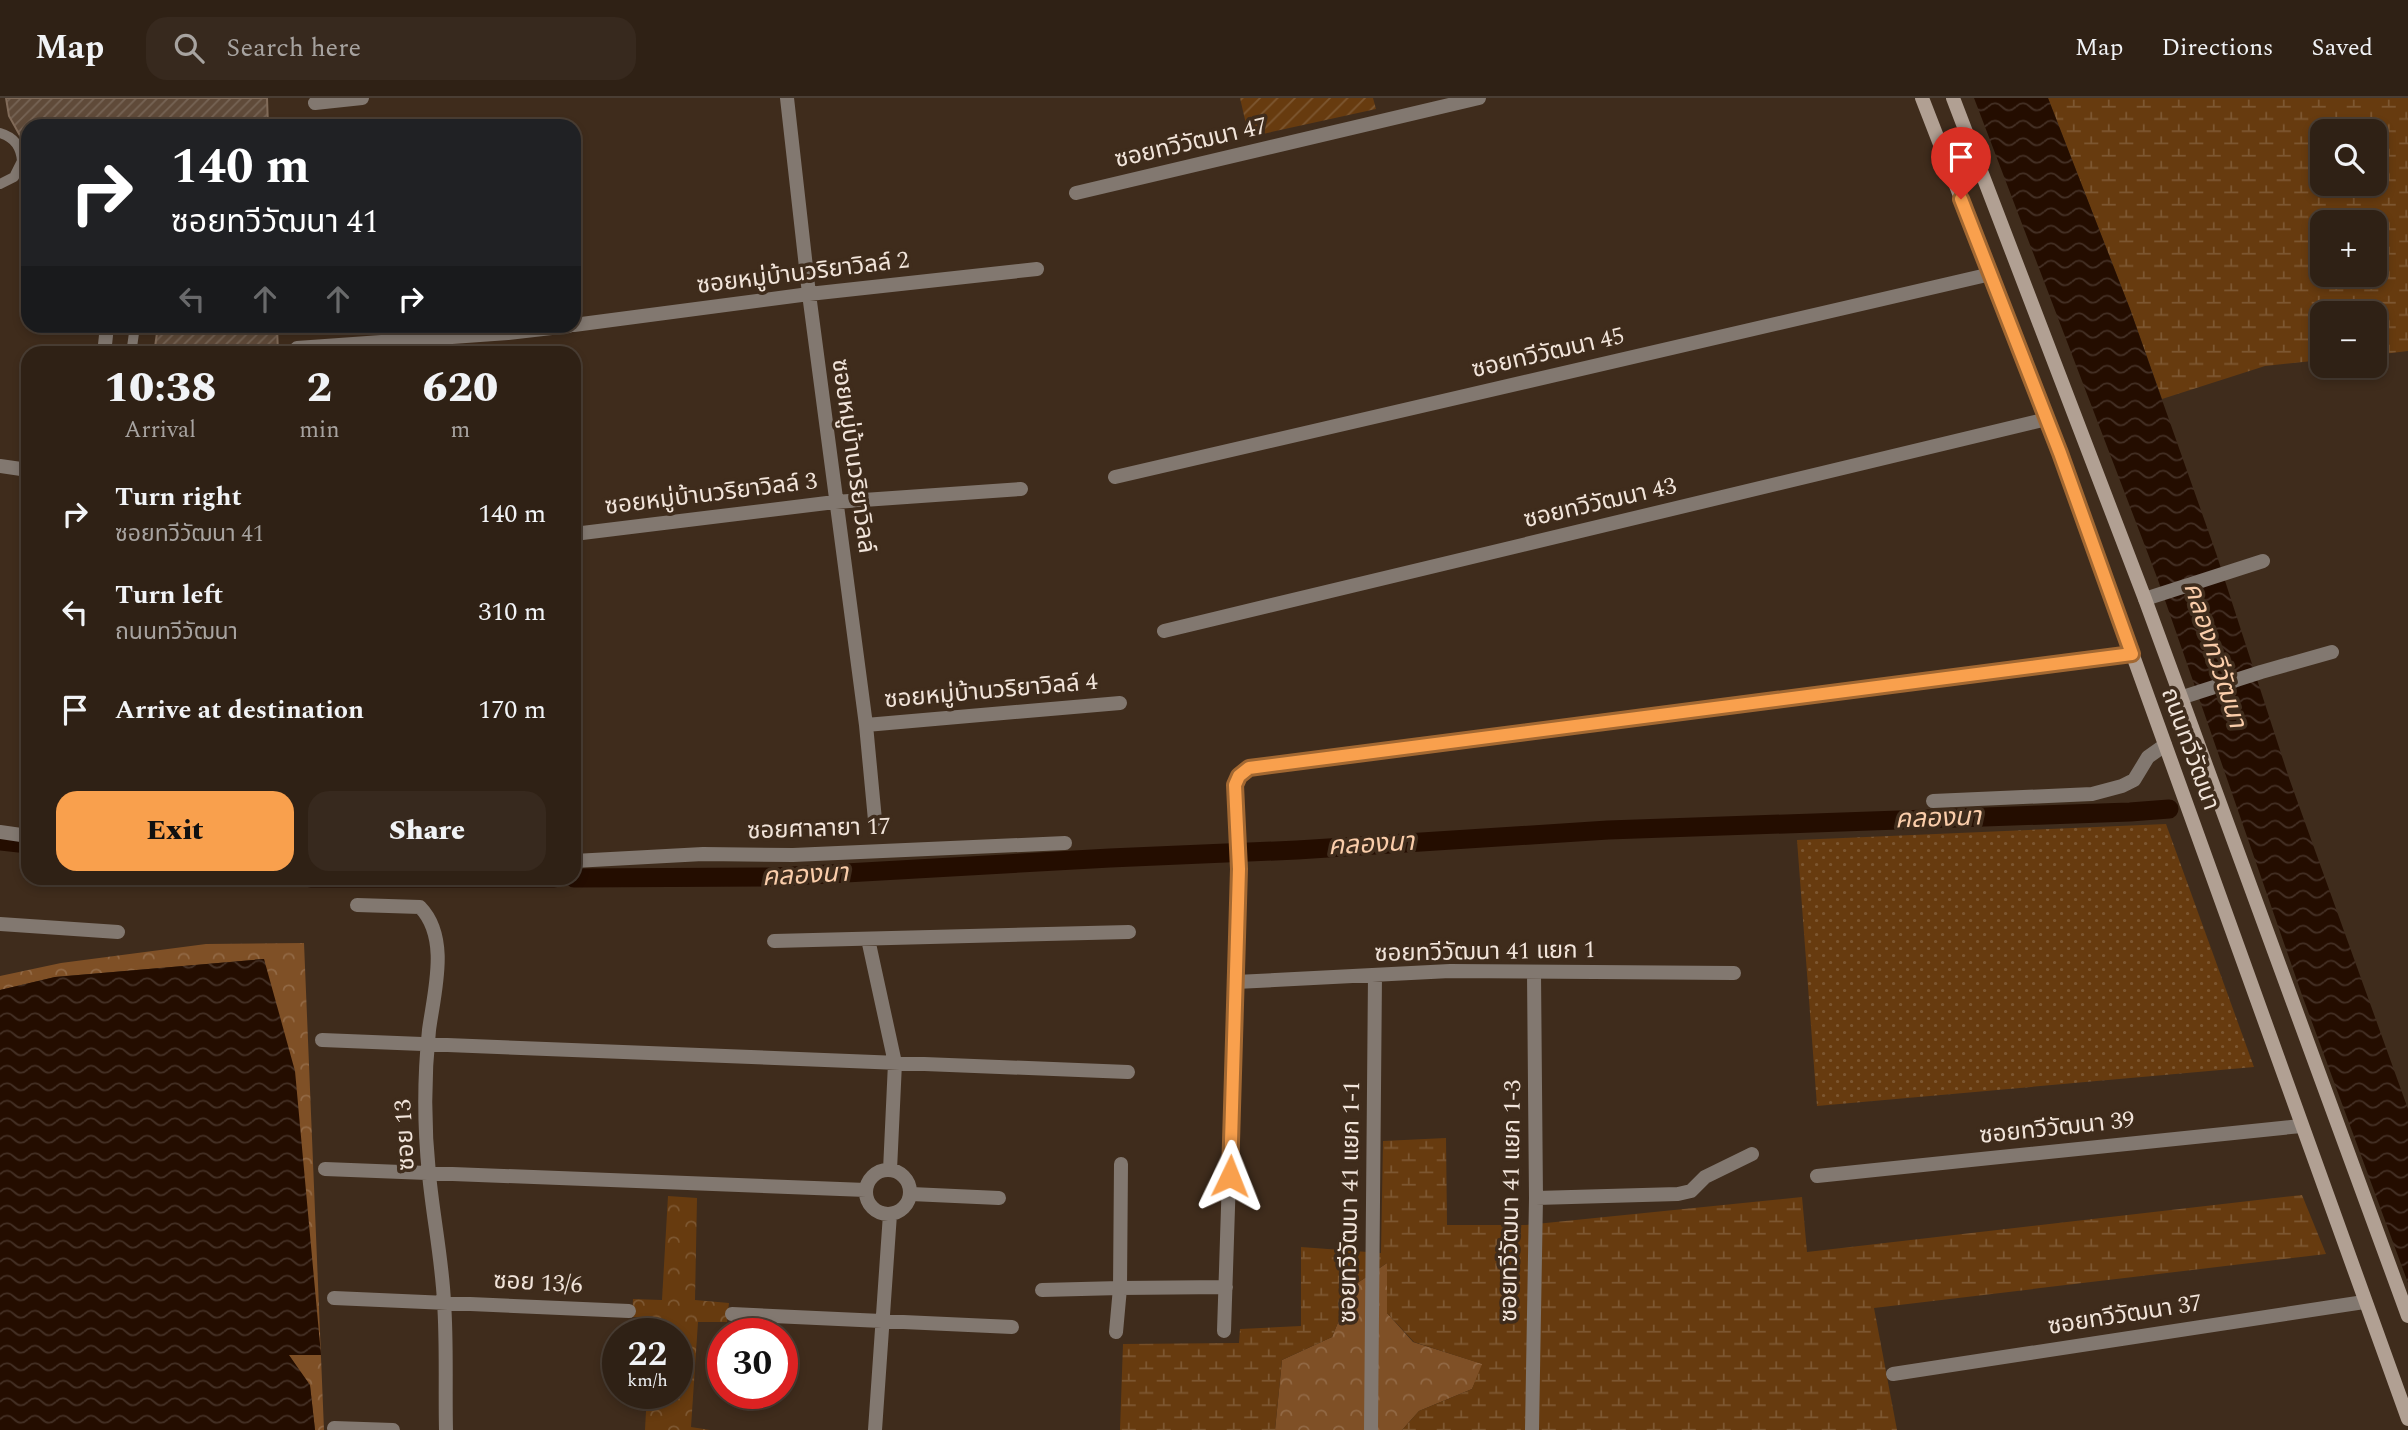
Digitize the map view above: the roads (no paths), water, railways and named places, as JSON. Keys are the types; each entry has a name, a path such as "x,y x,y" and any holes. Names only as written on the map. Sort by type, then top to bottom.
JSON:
{"main road":[{"name":"ถนนทวีวัฒนา","path":"1922,98 2047,419 2408,1419"},
{"name":"ถนนทวีวัฒนา","path":"1953,98 2145,598 2408,1316"}],"street":[{"path":"314,103 362,98"},
{"name":"ซอยหมู่บ้านวริยาวิลล์","path":"788,98 809,294 866,725 875,820"},
{"name":"ซอยทวีวัฒนา 47","path":"1076,193 1479,98"},
{"name":"ซอยหมู่บ้านวริยาวิลล์ 2","path":"581,324 809,294 1037,269"},
{"name":"ซอยทวีวัฒนา 45","path":"1115,477 1991,274"},
{"path":"325,346 508,333"},
{"name":"ซอยทวีวัฒนา 43","path":"1164,631 2047,419"},
{"path":"0,466 21,469"},
{"name":"ซอยหมู่บ้านวริยาวิลล์ 3","path":"581,533 835,502 1021,489"},
{"path":"2145,598 2263,561"},
{"path":"2180,698 2332,652"},
{"path":"1224,1331 1239,869 1235,785 1239,776 1249,768 2132,654"},
{"name":"ซอยหมู่บ้านวริยาวิลล์ 4","path":"866,725 1120,703"},
{"path":"1933,801 2092,794 2134,780 2148,757 2165,745"},
{"path":"0,832 21,835"},
{"name":"ซอยศาลายา 17","path":"581,861 703,854 793,855 1065,843"},
{"name":"ซอย 13","path":"357,905 420,907 430,918 436,939 437,968 428,1045 425,1105 429,1174 444,1302 446,1430"},
{"path":"0,924 118,932"},
{"path":"774,941 1129,932"},
{"path":"868,939 895,1063 891,1170"},
{"name":"ซอยทวีวัฒนา 41 แยก 1","path":"1236,982 1450,971 1734,973"},
{"name":"ซอยทวีวัฒนา 41 แยก 1-3","path":"1531,1430 1536,1198 1534,973"},
{"name":"ซอยทวีวัฒนา 41 แยก 1-1","path":"1371,1430 1375,975"},
{"path":"323,1040 1128,1072"},
{"name":"ซอยทวีวัฒนา 39","path":"1817,1176 2301,1126"},
{"path":"1536,1198 1678,1194 1691,1191 1705,1177 1752,1154"},
{"path":"1116,1332 1120,1287 1121,1164"},
{"path":"325,1169 866,1190"},
{"path":"883,1170 891,1170 903,1175 908,1181 911,1194 904,1208 890,1214 882,1213 870,1205 866,1190 871,1177 883,1170"},
{"path":"911,1194 999,1198"},
{"path":"875,1430 890,1214"},
{"path":"1042,1290 1226,1287"},
{"name":"ซอย 13/6","path":"334,1298 629,1311"},
{"name":"ซอยทวีวัฒนา 37","path":"1893,1374 2364,1301"},
{"path":"732,1314 1012,1327"},
{"path":"334,1428 393,1430"}],"lane":[{"path":"0,133 11,137 17,144 21,158"},
{"path":"0,184 21,173"}],"water":[{"name":"คลองทวีวัฒนา","path":"1974,98 2048,98 2130,309 2216,553 2289,778 2408,1109 2408,1283 2302,995 2158,580"},
{"path":"264,959 295,1071 321,1355 289,1355 310,1385 315,1430 0,1430 0,990 55,977"}],"waterway":[{"name":"คลองนา","path":"581,878 775,877 1297,850 1608,830 2169,809"},
{"name":"คลองนา","path":"0,841 21,843"}]}
